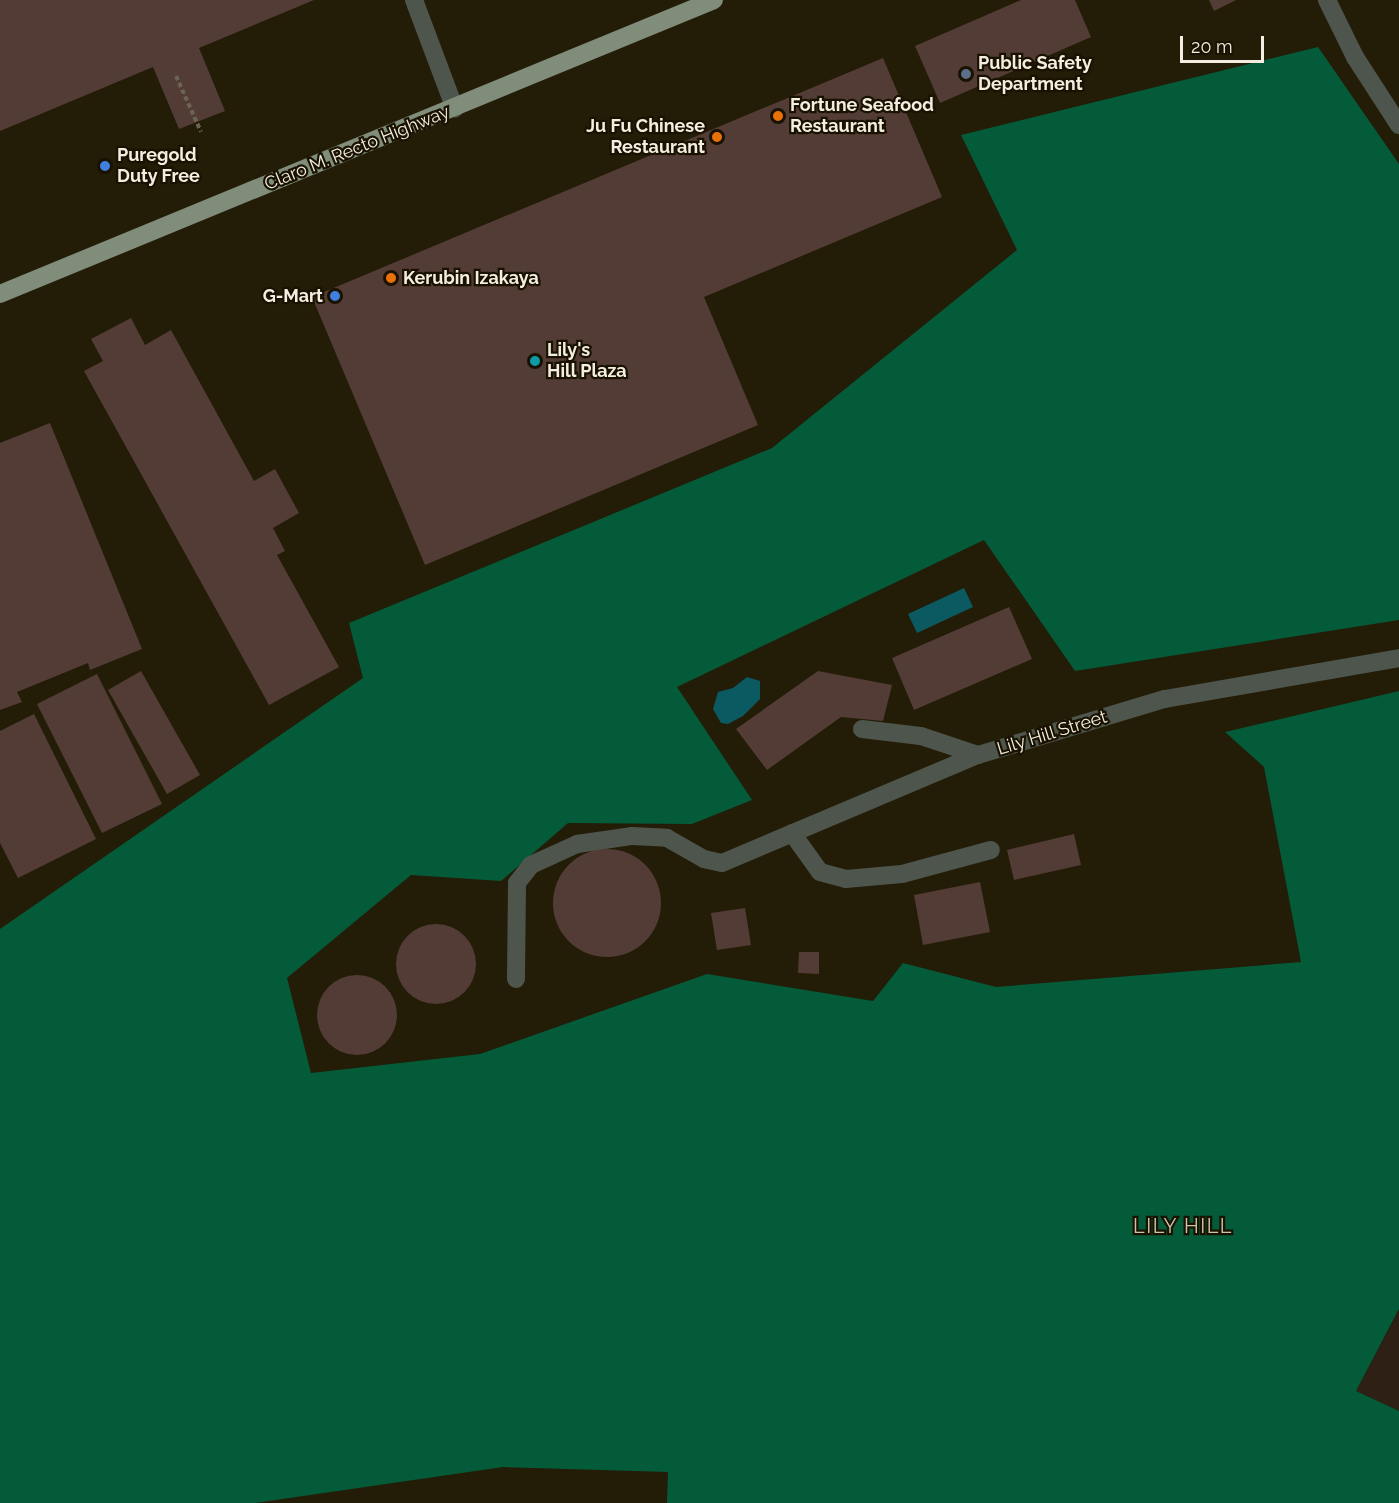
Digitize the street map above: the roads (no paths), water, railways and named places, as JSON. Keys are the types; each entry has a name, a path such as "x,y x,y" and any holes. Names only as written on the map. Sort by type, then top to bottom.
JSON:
{"main road":[{"name":"Claro M. Recto Highway","path":"0,294 455,109 714,0"}],"street":[{"path":"414,0 455,109"},
{"path":"1327,0 1355,57 1399,124"},
{"name":"Lily Hill Street","path":"516,979 517,883 531,865 577,844 632,836 667,838 704,859 722,863 978,755 1165,699 1399,658"},
{"path":"862,729 921,736 978,755"},
{"path":"792,833 820,872 846,879 902,874 991,850"}],"water":[{"path":"964,588 973,607 917,633 908,614"},
{"path":"747,677 760,681 760,699 743,716 728,724 721,723 713,709 718,692 733,688"}],"place":[{"name":"Public Safety Department","path":"966,74"},
{"name":"Fortune Seafood Restaurant","path":"778,116"},
{"name":"Ju Fu Chinese Restaurant","path":"717,137"},
{"name":"Puregold Duty Free","path":"105,166"},
{"name":"Kerubin Izakaya","path":"391,278"},
{"name":"G-Mart","path":"335,296"},
{"name":"Lily's Hill Plaza","path":"535,361"}],"district":[{"name":"LILY HILL","path":"1183,1226"}]}
